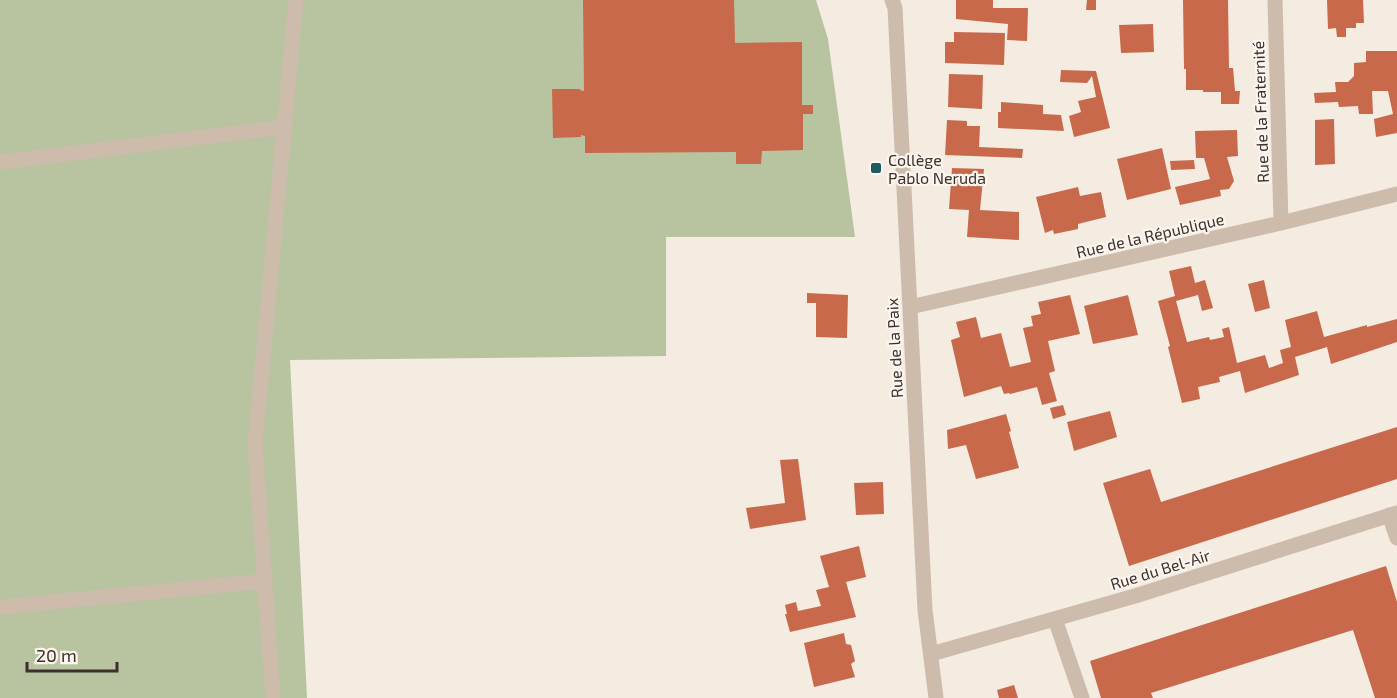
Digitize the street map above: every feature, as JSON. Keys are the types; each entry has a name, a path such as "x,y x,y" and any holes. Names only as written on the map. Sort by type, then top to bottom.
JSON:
{"street":[{"path":"273,698 255,444 296,0"},
{"name":"Rue de la Fraternité","path":"1275,0 1281,224"},
{"name":"Rue de la Paix","path":"898,3 925,609 936,698"},
{"path":"0,162 284,127"},
{"name":"Rue de la République","path":"910,307 1281,224 1397,194"},
{"path":"1393,514 1397,538"},
{"name":"Rue du Bel-Air","path":"931,654 1134,596 1393,514"},
{"path":"0,607 265,581"},
{"path":"1055,619 1082,698"}],"green space":[{"path":"0,0 816,0 828,39 855,237 666,237 666,356 290,360 307,698 0,698"}],"building":[{"path":"583,0 734,0 735,43 802,42 802,105 813,105 813,114 803,114 803,150 762,151 761,164 736,164 736,152 585,153 585,136 553,138 552,89 584,91"},
{"path":"956,0 993,0 993,8 1028,8 1027,41 1007,40 1008,24 956,19"},
{"path":"1087,0 1096,0 1096,10 1086,10"},
{"path":"1183,0 1228,0 1229,68 1233,68 1235,91 1240,91 1239,104 1221,104 1221,92 1186,90"},
{"path":"1327,0 1363,0 1364,23 1356,23 1356,28 1346,28 1346,37 1337,37 1336,28 1328,29"},
{"path":"1153,24 1154,52 1121,53 1119,25"},
{"path":"954,32 1005,33 1004,65 945,63 945,42 954,42"},
{"path":"1366,51 1397,51 1397,133 1376,137 1374,119 1393,114 1388,91 1372,91 1373,114 1359,114 1358,106 1339,107 1338,102 1315,103 1314,93 1336,92 1335,82 1348,82 1354,76 1354,63 1366,62"},
{"path":"1061,70 1096,71 1110,128 1074,137 1069,116 1081,112 1078,101 1096,97 1092,76 1087,83 1060,82"},
{"path":"949,74 983,75 982,109 948,107"},
{"path":"1001,102 1043,105 1043,114 1061,115 1064,131 998,128 998,112 1001,112"},
{"path":"1334,119 1335,164 1315,165 1315,120"},
{"path":"947,120 967,121 967,126 980,126 979,147 1023,149 1022,158 945,155"},
{"path":"1237,130 1238,156 1227,157 1234,181 1229,189 1220,190 1221,196 1180,205 1175,187 1210,179 1204,158 1196,158 1195,131"},
{"path":"1162,148 1171,189 1127,200 1117,159"},
{"path":"1194,160 1195,169 1171,170 1170,161"},
{"path":"952,168 984,169 980,210 1019,212 1019,240 967,237 969,210 949,209"},
{"path":"1078,187 1080,196 1101,192 1106,217 1078,224 1078,229 1054,234 1053,230 1045,233 1036,197"},
{"path":"1191,266 1195,283 1205,280 1213,308 1202,311 1198,295 1176,301 1187,342 1209,337 1210,340 1224,337 1222,329 1229,327 1237,363 1265,355 1269,368 1283,363 1280,350 1291,347 1285,320 1317,311 1324,337 1397,319 1397,342 1331,364 1327,347 1295,357 1299,375 1245,393 1240,371 1219,377 1220,382 1198,387 1200,399 1182,403 1158,301 1175,296 1169,271"},
{"path":"1264,280 1270,308 1255,312 1248,284"},
{"path":"807,293 848,295 847,338 816,337 816,303 807,303"},
{"path":"1070,295 1080,334 1048,341 1055,371 1049,373 1057,401 1042,405 1037,387 1004,394 1001,386 964,397 951,340 960,337 956,322 976,317 981,338 1001,333 1010,367 1031,362 1023,328 1033,326 1031,316 1041,314 1038,302"},
{"path":"1128,295 1138,335 1093,344 1084,306"},
{"path":"1063,405 1066,415 1053,419 1050,408"},
{"path":"1110,411 1117,437 1074,451 1067,422"},
{"path":"1006,414 1019,468 976,479 966,445 948,449 947,430"},
{"path":"1397,427 1397,479 1129,566 1103,483 1150,469 1161,502"},
{"path":"798,459 806,520 750,529 746,508 785,503 780,460"},
{"path":"883,482 884,514 856,515 854,483"},
{"path":"859,546 866,577 846,582 856,617 790,632 785,605 796,602 798,611 821,606 816,590 829,587 820,556"},
{"path":"1386,566 1397,602 1397,698 1375,698 1353,630 1151,693 1153,698 1101,698 1090,661"},
{"path":"844,633 846,644 851,645 855,661 851,664 855,677 814,687 804,643"},
{"path":"1014,685 1018,698 999,698 997,690"}],"place":[{"name":"Collège Pablo Neruda","path":"876,168"}]}
